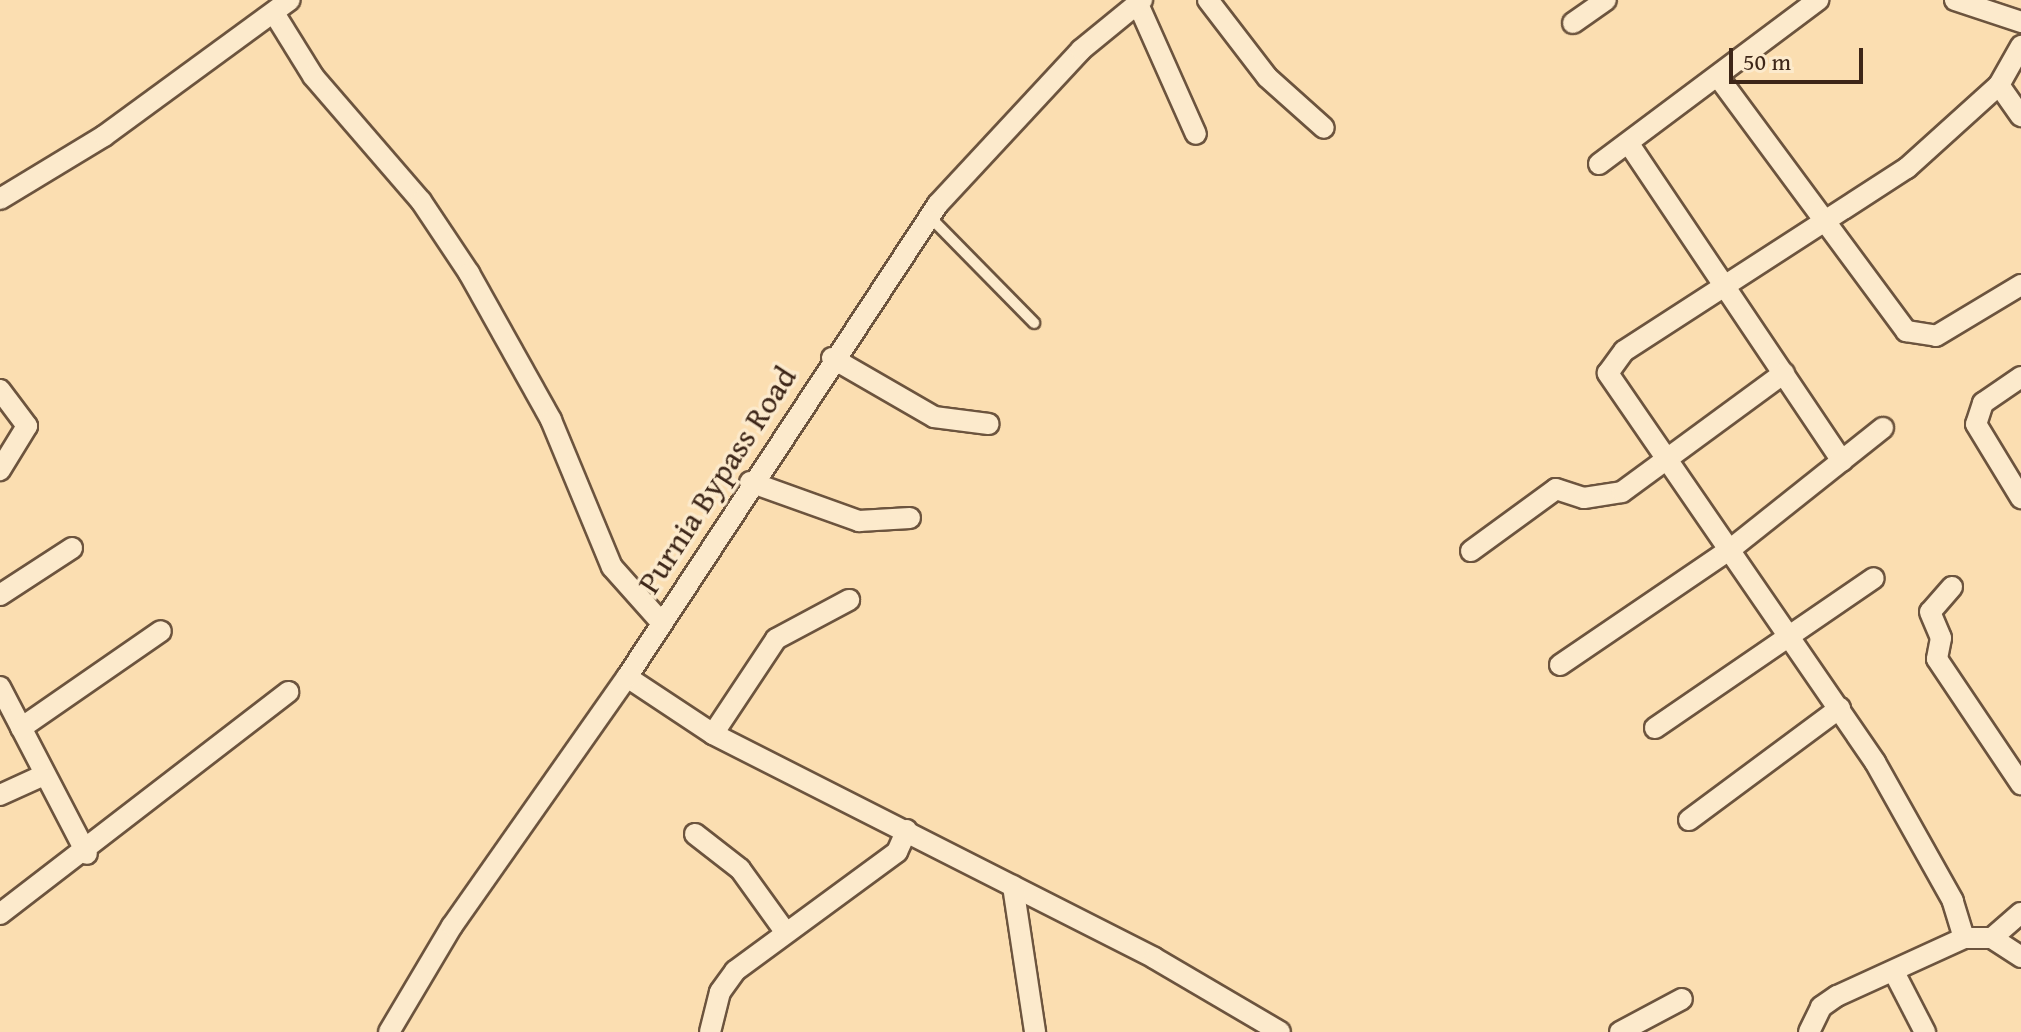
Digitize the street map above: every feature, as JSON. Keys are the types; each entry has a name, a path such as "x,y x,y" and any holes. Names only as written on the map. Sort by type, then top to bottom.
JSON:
{"street":[{"path":"1208,0 1267,77 1324,128"},
{"path":"1573,23 1606,0"},
{"path":"1599,164 1719,78 1818,0"},
{"path":"1955,0 1986,4 2021,22"},
{"path":"1140,2 1196,134"},
{"name":"Purnia Bypass Road","path":"389,1032 452,926 627,677 750,482 929,216 1081,50 1140,2"},
{"path":"0,199 71,158 282,6 313,76 421,201 469,273 551,420 612,567 661,622"},
{"path":"1964,938 1953,901 1840,708 1608,373 1624,351 1827,226 1907,168 1999,85 2021,46"},
{"path":"1719,78 1896,321 1921,339 2021,285"},
{"path":"1999,85 2021,116"},
{"path":"1629,144 1842,461"},
{"path":"832,358 934,417 989,424"},
{"path":"1471,551 1556,489 1610,497 1784,373"},
{"path":"2021,377 1983,403 1976,424 2021,498"},
{"path":"0,390 27,426 0,470"},
{"path":"1560,665 1732,548 1883,428"},
{"path":"750,482 859,521 910,518"},
{"path":"0,595 72,548"},
{"path":"1655,728 1874,578"},
{"path":"1952,587 1930,612 1941,638 1937,659 2021,784"},
{"path":"713,734 776,639 849,600"},
{"path":"21,728 161,631"},
{"path":"627,677 713,734 907,830 1280,1032"},
{"path":"0,687 87,854"},
{"path":"0,914 87,854 288,692"},
{"path":"1689,820 1840,708"},
{"path":"0,795 44,775"},
{"path":"710,1032 720,992 735,971 784,930 897,852 907,830"},
{"path":"695,834 740,869 784,930"},
{"path":"1013,886 1035,1032"},
{"path":"1992,938 2021,913"},
{"path":"1809,1032 1821,1007 1964,938 1992,938 2021,957"},
{"path":"1894,972 1922,1031"},
{"path":"1620,1032 1682,999"}],"lane":[{"path":"929,216 1034,323"}]}
